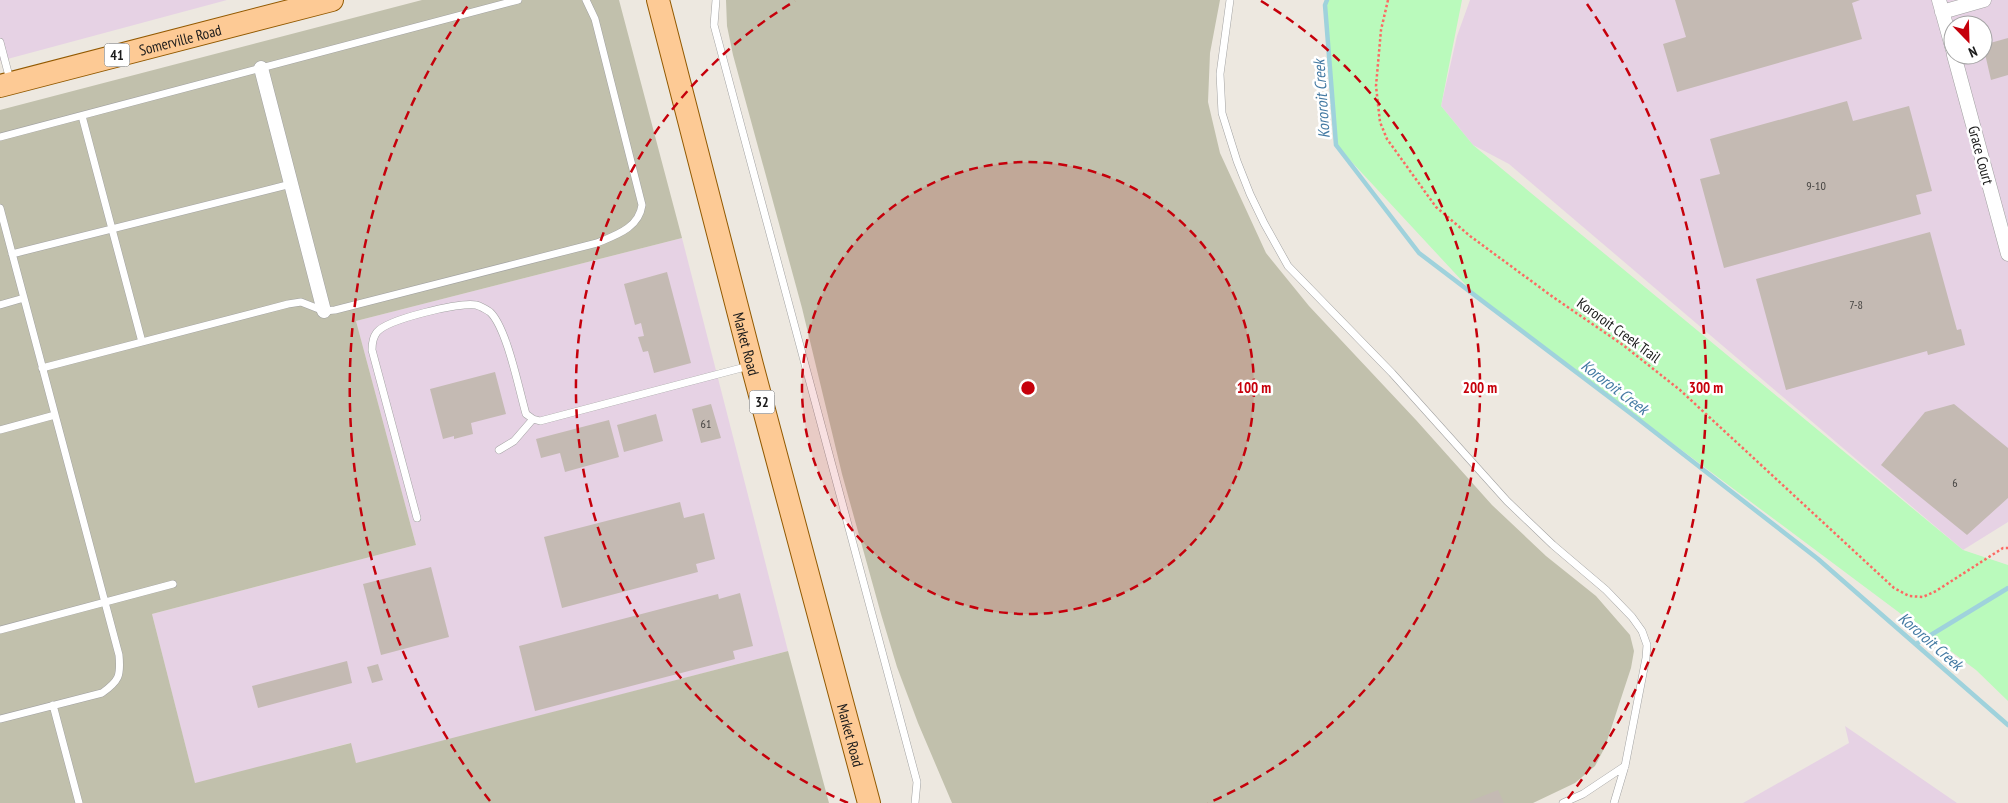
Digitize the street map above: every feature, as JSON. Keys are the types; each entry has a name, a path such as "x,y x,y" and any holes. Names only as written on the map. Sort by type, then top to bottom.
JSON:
{"main road":[{"name":"Somerville Road","path":"6,84 332,0"},
{"name":"Market Road","path":"658,0 868,803"}],"street":[{"path":"1941,6 1984,0"},
{"name":"Grace Court","path":"1957,65 2008,254"},
{"path":"261,68 324,311"}],"lane":[{"path":"0,137 518,0"},
{"path":"42,368 288,304 301,302 324,311 335,310 597,243 621,233 634,223 641,211 641,199 595,19 586,0"},
{"path":"716,0 714,25 917,782 915,803"},
{"path":"1230,0 1220,74 1222,113 1237,162 1250,194 1288,266 1392,373 1507,501 1553,545 1606,590 1632,617 1642,631 1647,645 1646,658 1625,766 1614,803"},
{"path":"0,42 6,84"},
{"path":"82,116 142,342"},
{"path":"12,254 291,184"},
{"path":"0,208 119,655 119,678 102,693 0,719"},
{"path":"0,305 24,298"},
{"path":"417,518 372,350 372,341 378,331 396,321 455,306 478,305 491,313 501,330 526,414 540,421 752,365"},
{"path":"0,430 55,415"},
{"path":"499,450 514,441 533,419"},
{"path":"0,630 173,584"},
{"path":"53,705 79,803"},
{"path":"1564,803 1583,794 1625,766"}],"path":[{"name":"Kororoit Creek Trail","path":"1388,0 1381,30 1376,86 1380,122 1387,139 1436,207 1456,226 1553,297 1623,345 1680,390 1894,588 1909,596 1923,597 1936,591 2003,548 2008,548"}],"shaded area":[{"path":"0,0 227,0 0,61"},
{"path":"422,0 619,0 682,238 356,321 416,545 152,614 195,783 351,743 356,763 788,651 829,803 0,803 0,110"},
{"path":"726,0 1220,0 1210,53 1208,102 1220,153 1266,253 1309,306 1416,420 1492,505 1546,556 1596,596 1630,635 1634,651 1631,668 1605,747 1595,766 1575,783 1533,803 952,803 918,723 897,667 881,614 842,474 802,308 733,55 727,26"},
{"path":"1470,0 2008,0 2008,522 1963,550 1509,164 1473,145 1441,106 1457,36"},
{"path":"682,238 788,651 356,764 350,743 195,784 152,614 416,545 356,321"},
{"path":"1845,726 1957,803 1743,803 1849,743"}],"green space":[{"path":"1326,0 1462,0 1441,106 1473,145 1963,550 2008,565 2008,701 1976,670 1478,298 1336,145"}],"building":[{"path":"1675,0 1860,0 1852,3 1862,39 1677,92 1663,44 1686,37"},
{"path":"2008,38 2008,75 1991,80 1988,65 1993,65 1993,42"},
{"path":"1847,101 1853,121 1909,106 1932,191 1916,195 1921,214 1724,268 1700,179 1720,174 1710,139"},
{"path":"1930,232 1957,330 1961,329 1965,345 1928,355 1927,351 1786,390 1756,279"},
{"path":"667,272 691,363 654,373 648,351 643,352 638,337 644,336 641,323 635,325 624,284"},
{"path":"495,372 506,414 471,423 473,434 454,439 454,436 443,439 430,389"},
{"path":"711,404 721,438 701,443 692,409"},
{"path":"1954,404 2008,448 2008,498 1967,535 1881,465 1925,412"},
{"path":"656,414 663,441 624,452 617,425"},
{"path":"609,420 619,457 565,472 560,453 541,458 536,439"},
{"path":"680,502 684,518 704,513 715,559 696,564 698,572 562,608 544,537"},
{"path":"431,567 449,637 381,655 363,584"},
{"path":"740,593 753,646 733,651 735,659 535,711 519,646 718,594 719,599"},
{"path":"347,661 352,683 258,708 252,686"},
{"path":"378,664 383,680 372,683 367,667"},
{"path":"1498,790 1504,803 1470,803 1470,801"}],"waterway":[{"name":"Kororoit Creek","path":"1327,0 1325,5 1336,145 1419,253 1638,419 1818,559 2008,725"},
{"path":"1916,644 2008,588"}]}
